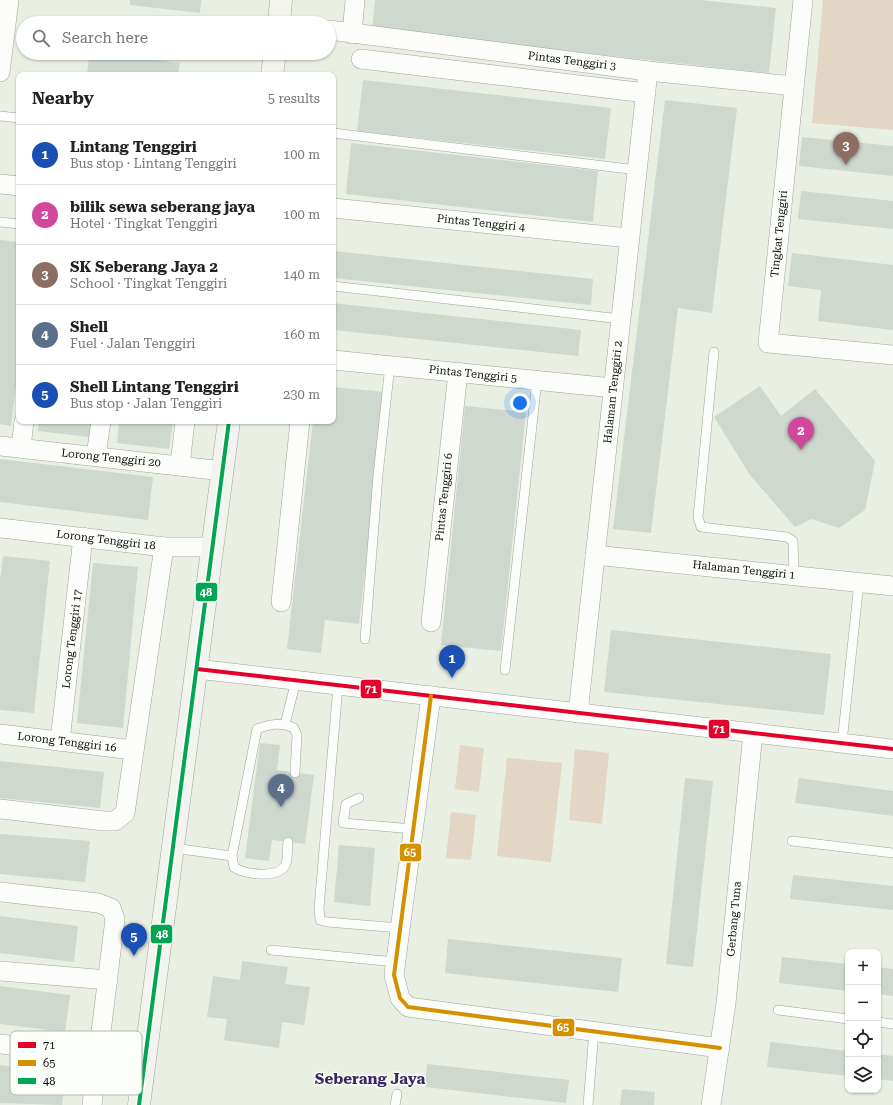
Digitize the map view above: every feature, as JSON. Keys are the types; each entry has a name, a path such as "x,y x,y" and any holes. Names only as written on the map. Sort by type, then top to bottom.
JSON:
{"street":[{"path":"0,72 9,0"},
{"path":"281,0 282,16"},
{"path":"352,34 355,0"},
{"name":"Tingkat Tenggiri","path":"799,0 794,86 768,343 893,355"},
{"name":"Pintas Tenggiri 3","path":"336,31 648,71 794,86"},
{"name":"Pintas Tenggiri 3","path":"361,59 646,93"},
{"path":"272,72 274,60"},
{"name":"Halaman Tenggiri 2","path":"578,713 648,71"},
{"path":"0,184 16,186"},
{"name":"Pintas Tenggiri 4","path":"336,208 630,238"},
{"name":"Pintas Tenggiri 5","path":"336,360 614,388"},
{"name":"Pintas Tenggiri 6","path":"431,622 458,372"},
{"path":"21,448 24,424"},
{"path":"96,456 101,424"},
{"path":"180,466 185,424"},
{"path":"142,1073 229,424"},
{"path":"281,602 300,424"},
{"name":"Lorong Tenggiri 20","path":"0,446 222,471"},
{"name":"Lorong Tenggiri 18","path":"0,528 164,547 213,547"},
{"name":"Lorong Tenggiri 17","path":"60,741 83,537"},
{"path":"0,809 104,821 116,821 125,813 133,750 164,547"},
{"name":"Halaman Tenggiri 1","path":"595,555 893,586"},
{"path":"197,669 893,749"},
{"path":"431,696 394,975 400,998 408,1007 720,1048"},
{"name":"Gerbang Tuna","path":"711,1105 726,1003 753,733"},
{"name":"Lorong Tenggiri 16","path":"0,734 133,750"},
{"path":"0,892 98,903 111,908 116,919 101,1031"},
{"path":"0,971 108,980"},
{"path":"0,1044 10,1045"},
{"path":"92,1105 93,1095"}],"lane":[{"path":"0,116 16,118"},
{"path":"336,133 637,170"},
{"path":"0,222 16,224"},
{"path":"336,286 621,318"},
{"path":"714,352 698,517 701,527 787,537 793,541 794,546 794,576"},
{"path":"365,639 378,475 390,365"},
{"path":"505,670 538,380"},
{"path":"842,743 859,582"},
{"path":"285,724 296,681"},
{"path":"338,686 319,908 320,920 327,922 400,928"},
{"path":"288,842 286,863 280,870 266,874 238,871 234,867 232,856 257,729 268,725 285,724 294,728 297,735 295,773"},
{"path":"359,798 346,804 343,823 413,829"},
{"path":"792,840 893,853"},
{"path":"173,848 232,856"},
{"path":"271,950 396,962"},
{"path":"778,1010 845,1019"},
{"path":"881,1022 893,1024"},
{"path":"588,1105 594,1031"},
{"path":"395,1105 397,1094"}],"shaded area":[{"path":"823,0 893,0 893,130 812,123"},
{"path":"460,745 484,748 479,792 455,789"},
{"path":"575,749 609,753 602,824 569,820"},
{"path":"507,758 562,763 551,862 497,856"},
{"path":"451,812 476,815 471,860 446,858"}],"building":[{"path":"130,0 201,0 200,13 130,5"},
{"path":"375,0 700,0 776,8 769,73 372,30"},
{"path":"89,60 155,60 180,63 178,72 87,72"},
{"path":"363,80 611,108 605,159 357,131"},
{"path":"665,100 737,108 712,313 678,308 651,533 613,529"},
{"path":"802,137 893,146 893,176 799,166"},
{"path":"351,143 598,171 593,222 346,194"},
{"path":"801,191 893,201 893,229 798,219"},
{"path":"0,240 16,242 16,385 11,426 0,424"},
{"path":"336,251 593,279 591,305 336,278"},
{"path":"792,253 893,265 893,330 818,321 821,290 788,286"},
{"path":"336,303 581,330 578,356 336,330"},
{"path":"760,386 781,416 815,389 875,461 865,510 839,528 812,519 795,527 750,475 714,417"},
{"path":"336,387 385,392 359,624 325,620 321,653 287,649 313,424 336,424"},
{"path":"465,406 526,412 501,651 441,645"},
{"path":"39,424 91,424 89,437 38,431"},
{"path":"119,424 173,424 169,449 117,443"},
{"path":"0,459 153,477 148,520 0,502"},
{"path":"3,556 50,561 34,713 0,710 0,580"},
{"path":"93,563 138,567 123,728 77,723"},
{"path":"611,630 831,654 824,715 604,692"},
{"path":"260,743 280,745 277,770 314,775 305,844 272,840 269,861 245,858"},
{"path":"0,761 104,772 100,808 0,798"},
{"path":"685,778 713,781 693,967 666,964"},
{"path":"799,778 893,791 893,816 795,803"},
{"path":"0,834 90,841 85,882 0,874"},
{"path":"339,845 375,848 370,906 334,902"},
{"path":"793,875 893,886 893,910 790,899"},
{"path":"0,916 78,926 74,962 0,953"},
{"path":"448,939 622,958 618,992 445,973"},
{"path":"782,957 845,964 845,991 779,983"},
{"path":"242,961 288,967 285,984 310,987 304,1025 282,1022 279,1048 224,1040 227,1019 207,1017 213,976 240,980"},
{"path":"881,967 893,969 893,996 881,994"},
{"path":"0,986 70,995 65,1031 0,1024"},
{"path":"770,1042 845,1051 845,1076 767,1067"},
{"path":"881,1054 893,1056 893,1081 881,1079"},
{"path":"427,1064 569,1080 566,1103 425,1087"},
{"path":"0,1065 10,1066 10,1095 63,1095 62,1105 0,1103"},
{"path":"622,1089 655,1092 654,1105 620,1105"}],"transit line":[{"name":"48","path":"142,1082 229,424"},
{"name":"71","path":"197,669 893,749"},
{"name":"65","path":"431,696 394,975 400,998 408,1007 720,1048"},
{"name":"48","path":"139,1105 140,1095"}],"place":[{"name":"SK Seberang Jaya 2","path":"846,165"},
{"name":"bilik sewa seberang jaya","path":"801,450"},
{"name":"Lintang Tenggiri","path":"452,678"},
{"name":"Shell","path":"281,807"},
{"name":"Shell Lintang Tenggiri","path":"134,956"}],"district":[{"name":"Seberang Jaya","path":"370,1079"}]}
